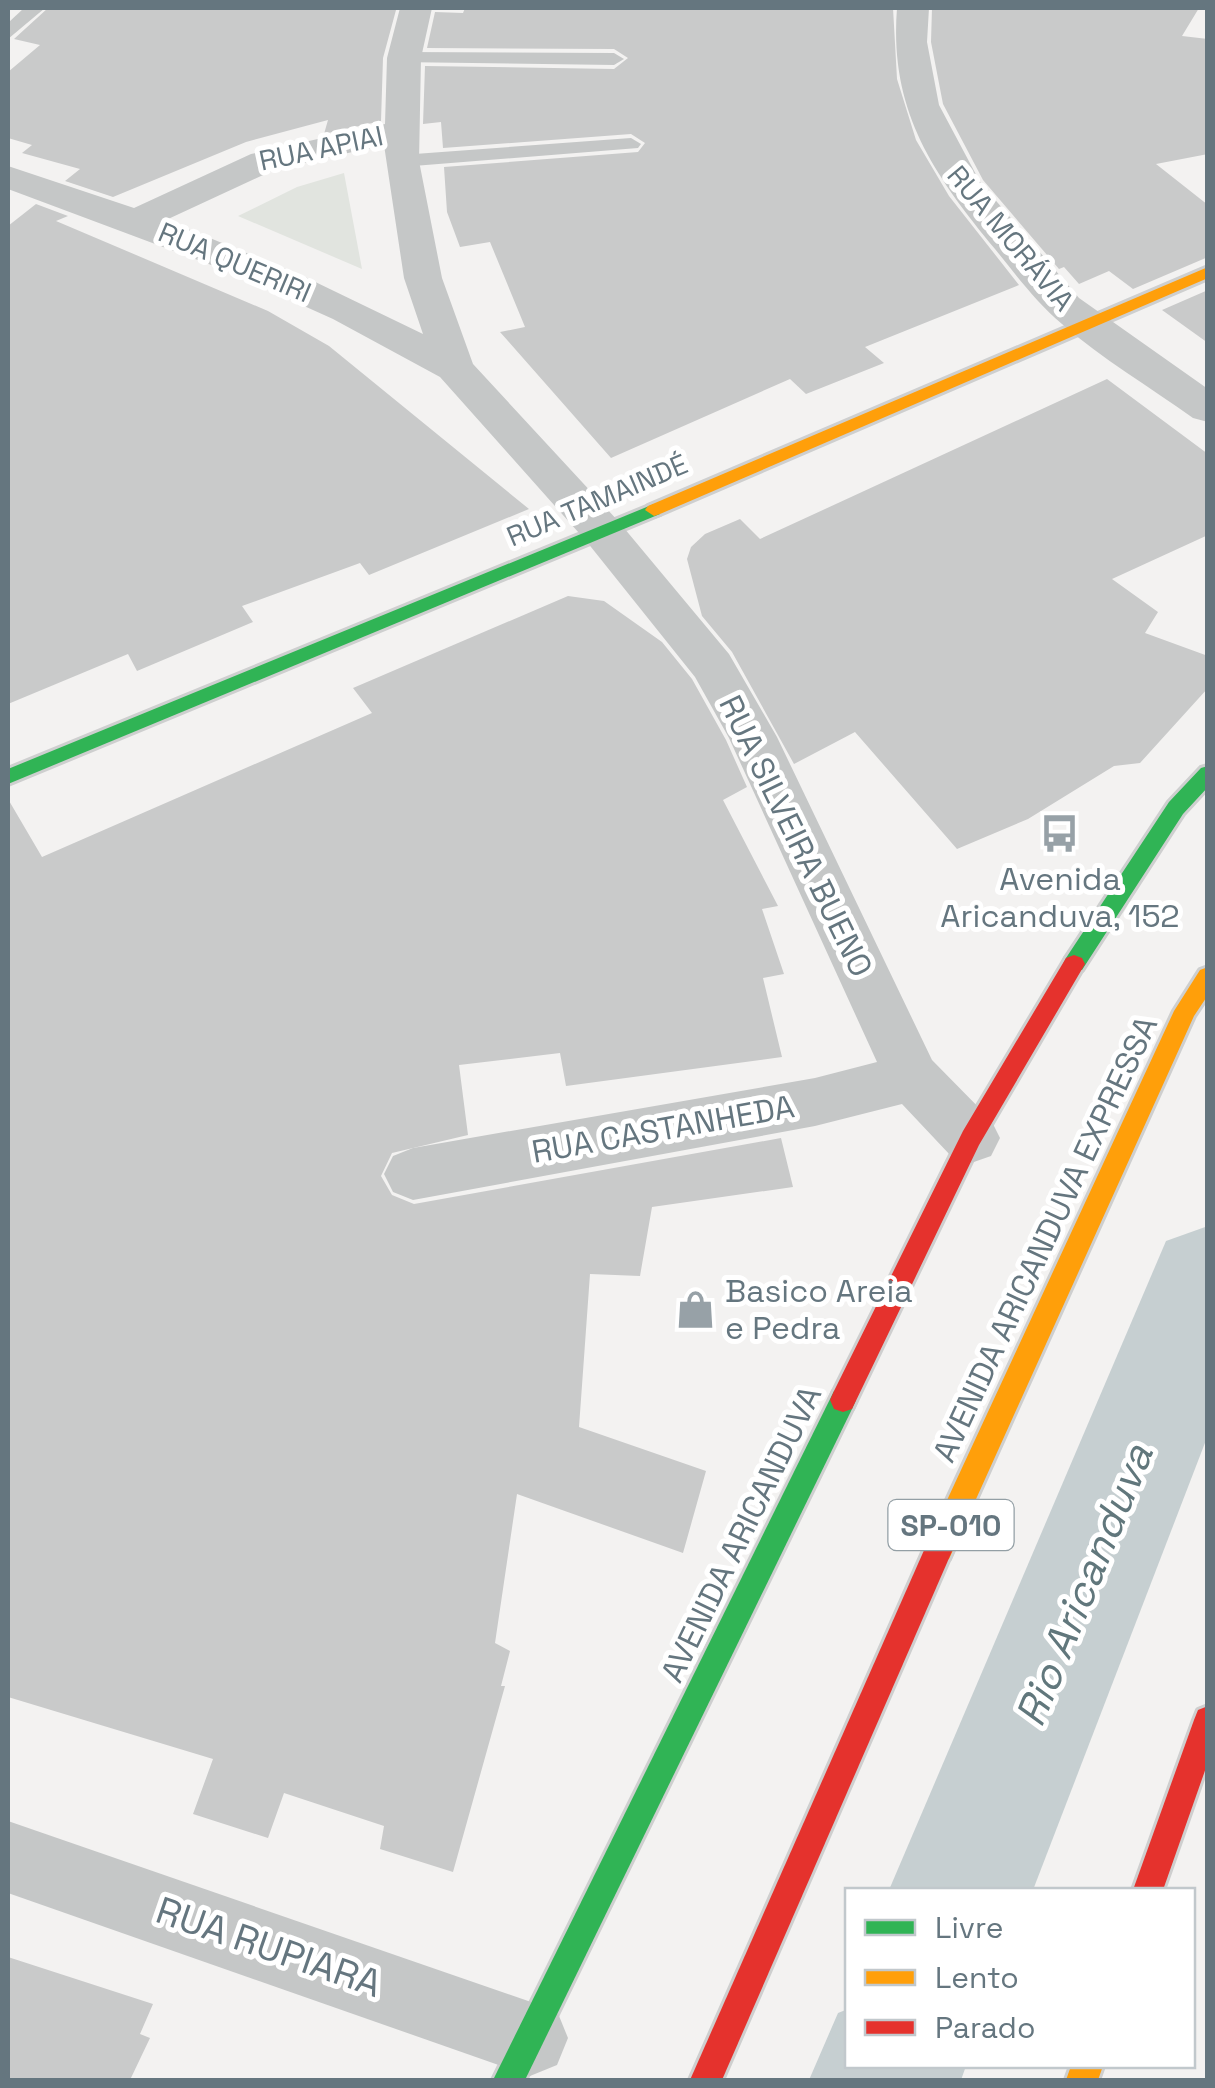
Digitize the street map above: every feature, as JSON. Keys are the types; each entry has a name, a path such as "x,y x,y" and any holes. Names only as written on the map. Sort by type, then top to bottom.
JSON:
{"main road":[{"name":"RUA TAMAINDÉ","path":"8,778 602,532 1208,272"},
{"name":"AVENIDA ARICANDUVA","path":"520,2059 971,1138 1088,940 1176,808 1208,773"},
{"name":"AVENIDA ARICANDUVA EXPRESSA","path":"706,2080 1017,1372 1185,1011 1208,976"},
{"path":"1149,1888 1208,1720"}],"street":[{"name":"RUA SILVEIRA BUENO","path":"416,8 404,58 401,146 423,278 454,368 602,532 712,666 753,737 912,1077 971,1138"},
{"name":"RUA MORÁVIA","path":"912,8 909,33 918,105 959,183 1035,274 1084,323 1208,409"},
{"name":"RUA APIAI","path":"136,221 236,168 284,151 401,146"},
{"name":"RUA QUERIRI","path":"8,177 136,221 333,304 454,368"},
{"name":"RUA CASTANHEDA","path":"413,1174 815,1102 912,1077"},
{"name":"RUA RUPIARA","path":"8,1856 520,2059"}],"lane":[{"path":"8,33 36,8"},
{"path":"404,58 614,59"},
{"path":"401,146 631,144"}],"shaded area":[{"path":"344,173 362,269 238,216 297,187"}],"building":[{"path":"48,8 396,10 383,58 381,121 324,134 328,120 246,142 113,197 65,181 80,169 22,153 32,145 8,138 8,72 40,45 14,39"},
{"path":"465,8 893,8 897,79 916,140 949,196 1019,285 865,347 884,363 806,394 790,379 611,458 500,332 525,327 490,242 460,247 447,212 444,167 638,152 645,143 631,134 443,148 441,122 423,124 425,66 614,69 628,58 614,49 427,48 435,12 463,13"},
{"path":"932,8 1199,8 1182,36 1208,39 1208,154 1156,164 1208,205 1208,257 1133,289 1109,271 1079,284 1064,267 1059,269 983,180 943,104 931,42"},
{"path":"36,204 68,216 56,221 268,311 329,346 529,509 369,575 360,563 242,606 253,622 137,671 128,654 8,704 8,226"},
{"path":"1208,290 1208,343 1162,310"},
{"path":"1107,379 1208,454 1208,535 1112,579 1158,612 1145,633 1208,656 1208,688 1140,763 1114,766 1028,819 957,849 855,732 794,764 732,652 702,616 687,559 691,547 705,534 740,519 760,539"},
{"path":"568,596 604,601 662,642 692,679 726,740 747,787 723,800 778,906 762,909 784,974 763,978 782,1057 566,1086 560,1053 459,1065 468,1135 392,1153 381,1176 392,1195 414,1204 781,1138 793,1187 652,1207 640,1276 590,1274 579,1427 706,1471 683,1553 517,1494 495,1643 510,1651 501,1686 505,1686 453,1872 380,1849 384,1826 284,1793 268,1838 193,1814 213,1759 8,1697 8,799 42,857 372,713 353,688"},
{"path":"8,1957 153,2004 140,2034 150,2038 130,2080 8,2080"}],"waterway":[{"name":"Rio Aricanduva","path":"962,1888 1208,1280"},
{"name":"Rio Aricanduva","path":"885,2080 890,2068"}],"traffic: fast":[{"path":"8,777 654,510"},
{"path":"1074,964 1176,808 1208,773"},
{"path":"509,2080 843,1400"}],"traffic: slow":[{"path":"654,510 1208,272"},
{"path":"939,1549 1185,1011 1208,976"},
{"path":"1082,2080 1086,2068"}],"traffic: jam":[{"path":"843,1400 971,1138 1074,964"},
{"path":"706,2080 939,1549"},
{"path":"1149,1888 1208,1720"}],"place":[{"name":"Avenida Aricanduva, 152","path":"1060,834"},
{"name":"Basico Areia e Pedra","path":"695,1309"}]}
